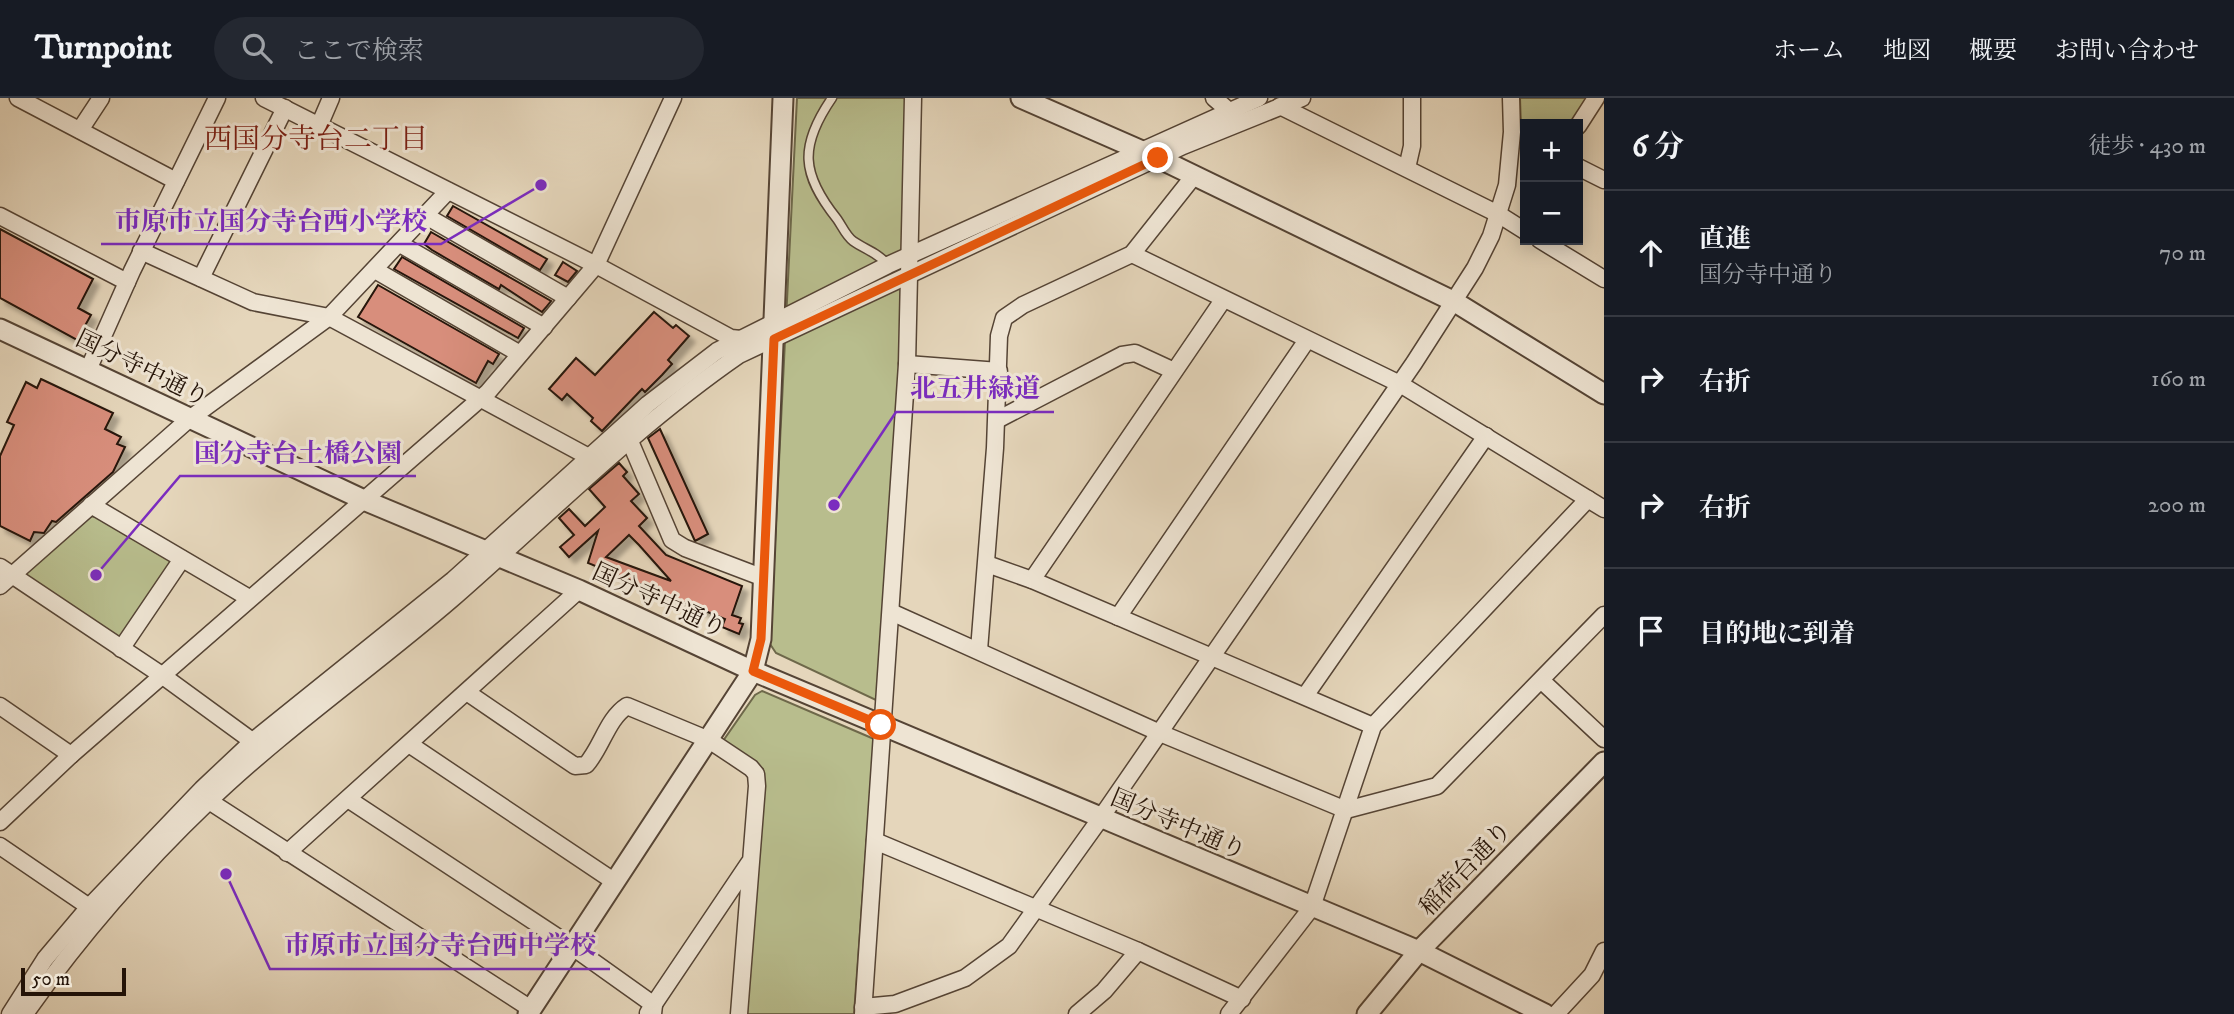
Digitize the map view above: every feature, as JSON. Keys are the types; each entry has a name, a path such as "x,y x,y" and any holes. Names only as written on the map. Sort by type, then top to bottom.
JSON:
{"street":[{"path":"18,98 176,181"},
{"path":"80,130 101,98"},
{"path":"88,370 141,251 217,98"},
{"path":"264,98 596,265 731,338 741,339"},
{"path":"319,125 331,98"},
{"path":"0,822 71,755 249,598 366,501 478,399 520,354 596,265 673,98"},
{"path":"209,801 530,1012 753,671 761,639 783,98"},
{"path":"913,98 907,364 863,1010 895,1004 965,978 1009,946 1100,819 1400,384 1475,268 1498,214 1519,136 1511,98"},
{"path":"1021,98 1158,158 1455,302 1604,394"},
{"path":"1213,98 1228,110"},
{"path":"24,1014 95,910 171,820 629,439 728,363 774,330 888,265 1137,150 1259,98"},
{"path":"492,554 587,456 708,358 741,339 774,330 910,274 1158,158 1302,98"},
{"path":"1407,168 1412,146 1412,98"},
{"path":"1582,119 1596,98"},
{"path":"1280,106 1498,214 1520,228"},
{"path":"201,278 285,108"},
{"path":"1583,170 1604,180"},
{"path":"979,650 997,420 999,336 1004,318 1023,305 1132,254 1193,177"},
{"path":"0,586 6,570 91,505 188,420 329,317 448,191"},
{"path":"0,216 127,282"},
{"path":"426,216 568,298"},
{"path":"400,244 544,327"},
{"path":"1548,245 1604,279"},
{"path":"141,251 253,302 329,317 587,456"},
{"path":"1132,254 1400,384 1604,509"},
{"path":"375,270 520,354"},
{"path":"1032,580 1223,300"},
{"name":"国分寺中通り","path":"0,329 188,420 366,501 579,590 753,671 1419,951 1545,1014"},
{"path":"1118,617 1307,340"},
{"path":"997,420 1122,355 1135,353 1174,371"},
{"path":"907,364 999,372"},
{"path":"1305,696 1486,436"},
{"path":"629,439 672,540 685,548 764,578"},
{"path":"1229,1014 1312,907 1373,726 1588,499"},
{"path":"91,505 249,598"},
{"path":"121,649 182,559"},
{"path":"986,564 1032,580 1373,726"},
{"path":"6,570 163,676 259,746"},
{"path":"287,853 468,693 579,590"},
{"path":"891,612 1160,733 1346,810 1437,786 1604,615"},
{"path":"1542,681 1604,739"},
{"path":"468,693 575,766 586,765 593,757 618,712 627,706 709,740 755,774 739,1014"},
{"path":"0,706 71,755"},
{"path":"409,744 615,882"},
{"path":"10,1014 45,959 209,801 259,746"},
{"name":"稲荷台通り","path":"1367,1014 1419,951 1600,774"},
{"path":"348,799 573,947 651,1011 751,861"},
{"path":"875,841 1138,951 1242,999"},
{"path":"0,846 95,910"},
{"path":"1076,1014 1104,991 1138,951"},
{"path":"1556,1014 1592,975 1604,951"}],"lane":[{"path":"832,98 810,135 807,152 815,185 824,204 852,240 877,251 888,265"}],"green space":[{"path":"797,98 907,98 901,366 878,701 776,653 770,644"},
{"path":"1520,98 1592,98 1577,119 1521,119"},
{"path":"89,516 97,517 171,560 173,565 119,640 27,579 27,572"},
{"path":"762,691 874,739 854,1014 747,1014 763,769 723,741 755,695"}],"building":[{"path":"453,206 547,259 540,270 447,216"},
{"path":"0,229 93,279 78,308 91,315 77,340 0,298"},
{"path":"431,232 551,301 542,312 501,285 499,289 424,244"},
{"path":"402,257 524,328 518,338 394,269"},
{"path":"563,262 577,271 568,282 555,275"},
{"path":"378,285 499,354 493,364 488,361 476,383 358,317"},
{"path":"654,312 673,328 676,325 689,336 668,360 672,364 662,375 645,392 642,389 602,431 591,421 593,418 567,394 562,400 549,389 576,358 595,375"},
{"path":"41,379 113,413 105,429 121,437 117,444 125,447 113,472 56,522 52,521 44,533 34,532 30,541 0,526 0,456 14,425 7,422 26,382 37,388"},
{"path":"660,429 708,534 695,541 648,438"},
{"path":"619,463 627,472 623,476 639,494 631,501 647,518 639,526 666,555 742,586 732,615 741,618 739,623 743,624 739,634 722,627 725,619 588,563 598,531 569,557 560,547 574,535 559,518 569,509 585,526 605,507 589,489","holes":["629,535 671,581 606,557"]}],"place":[{"name":"市原市立国分寺台西小学校","path":"541,185"},
{"name":"北五井緑道","path":"834,505"},
{"name":"国分寺台土橋公園","path":"96,575"},
{"name":"市原市立国分寺台西中学校","path":"226,874"}],"district":[{"name":"西国分寺台二丁目","path":"316,139"}],"route":[{"path":"881,725 753,671 761,639 774,339 1158,158"}]}
